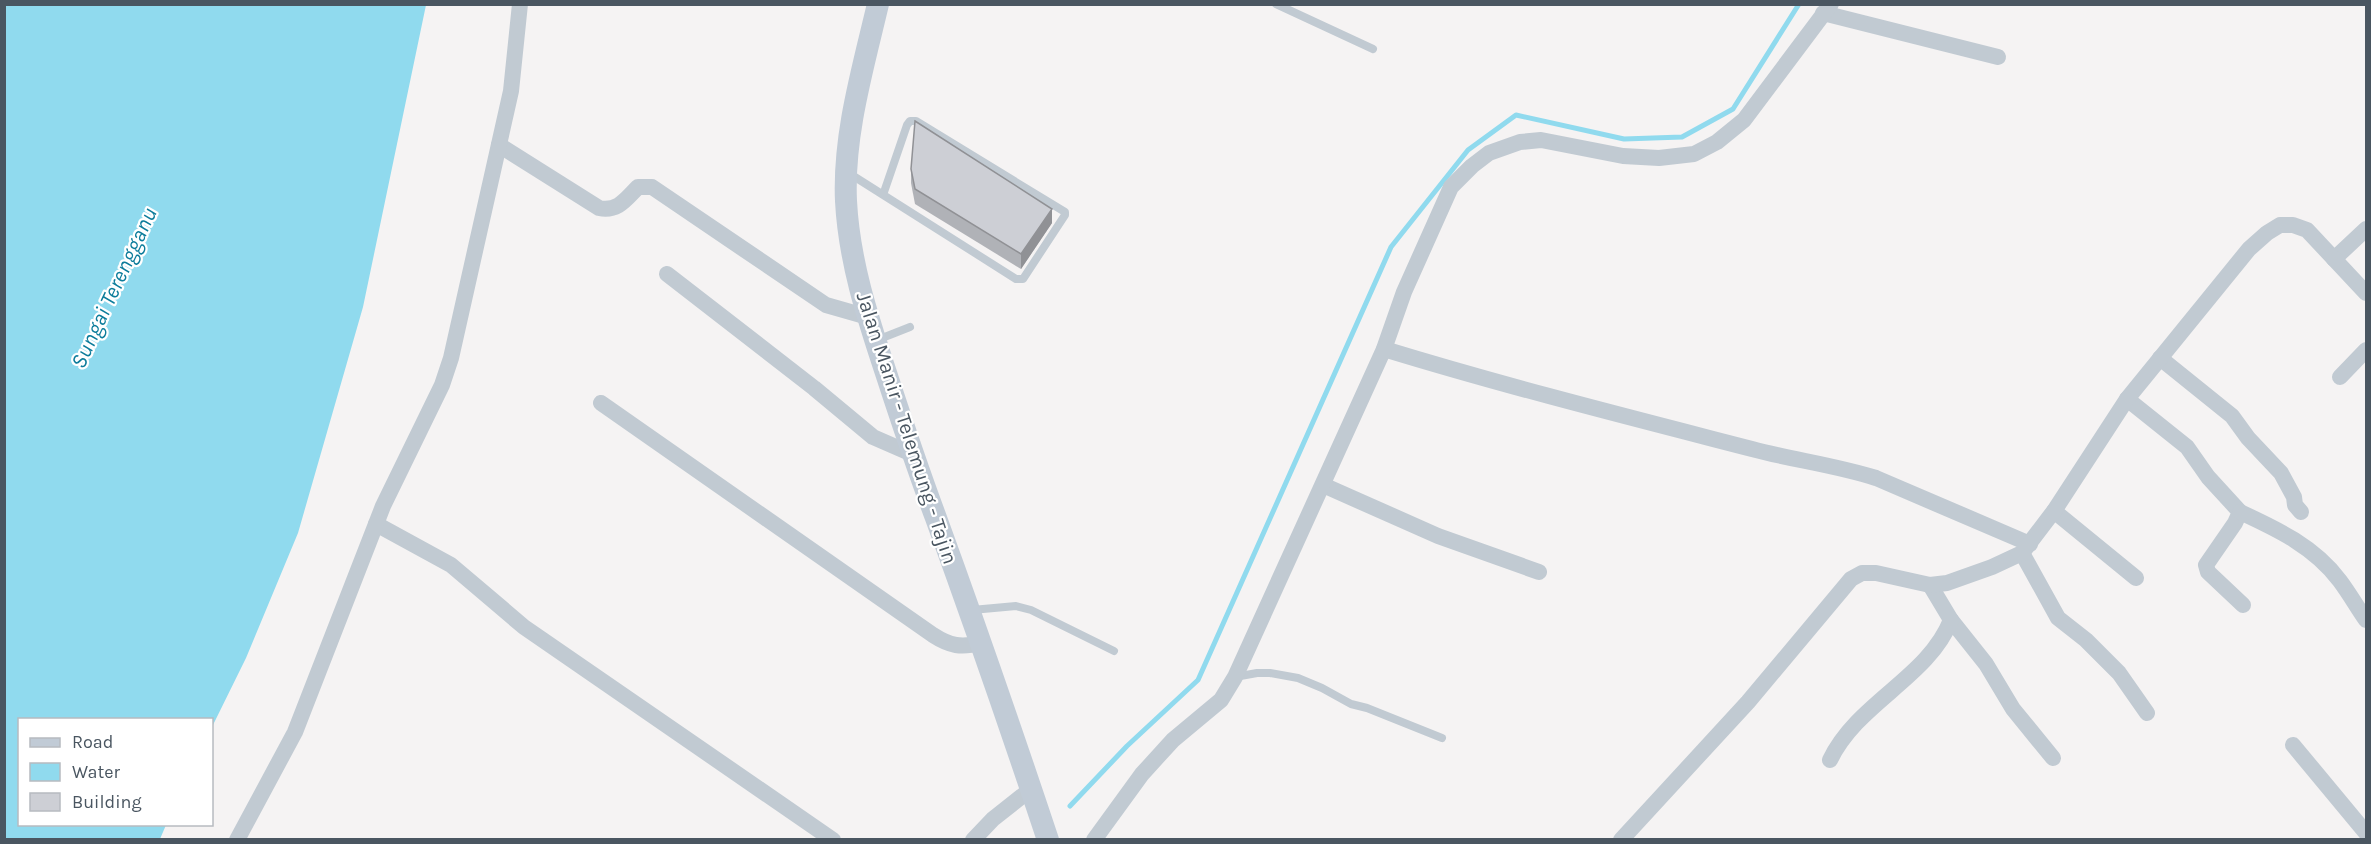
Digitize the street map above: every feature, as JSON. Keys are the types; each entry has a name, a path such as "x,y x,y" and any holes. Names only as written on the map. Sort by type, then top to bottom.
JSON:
{"main road":[{"name":"Jalan Manir - Telemung - Tajin","path":"878,4 859,86 847,172 846,200 851,253 875,341 912,454 981,643 1048,840"}],"street":[{"path":"237,840 295,732 376,524 442,385 451,358 511,91 520,4"},
{"path":"1094,840 1142,774 1173,740 1221,700 1235,677 1384,349 1404,292 1450,187 1472,166 1489,153 1520,142 1541,140 1623,156 1659,158 1694,154 1717,142 1744,120 1827,9 1998,57"},
{"path":"499,145 599,208 609,210 617,208 638,187 652,188 826,305 868,317"},
{"path":"1621,840 1748,702 1851,579 1862,573 1876,573 1930,585 1947,583 1983,570 2026,549 2054,511 2127,399 2249,249 2267,233 2280,225 2293,225 2307,230 2367,293"},
{"path":"2334,259 2367,230"},
{"path":"667,274 814,388 873,437 912,454"},
{"path":"1384,349 1497,384 1756,450 1856,471 1876,478 2026,549 2058,618 2086,640 2119,674 2147,712"},
{"path":"2340,377 2367,350"},
{"path":"2160,358 2232,416 2248,438 2281,473 2295,505 2301,512"},
{"path":"2127,399 2187,447 2208,477 2240,512 2285,533 2321,560 2340,581 2367,620"},
{"path":"601,403 948,645 964,647 981,643"},
{"path":"1323,486 1438,536 1539,572"},
{"path":"2054,511 2136,578"},
{"path":"2240,512 2206,565 2208,572 2243,605"},
{"path":"376,524 451,565 524,627 832,840"},
{"path":"1930,585 1951,620 1986,664 2013,709 2053,758"},
{"path":"1830,760 1847,733 1877,701 1917,669 1946,633 1951,620"},
{"path":"2293,745 2367,833"},
{"path":"972,840 993,819 1031,789"}],"lane":[{"path":"1276,4 1374,49"},
{"path":"847,172 883,195 1020,280 1023,279 1065,215 1065,212 1054,205 916,121 910,121 907,125 883,195"},
{"path":"875,341 910,327"},
{"path":"969,610 1016,606 1031,610 1114,651"},
{"path":"1235,677 1263,673 1298,678 1351,704 1367,708 1442,738"}],"water":[{"name":"Sungai Terengganu","path":"5,4 426,5 363,307 298,533 246,658 213,725 213,718 18,718 18,826 166,826 160,839 5,839"}],"building":[{"path":"915,121 1052,209 1021,254 915,189 911,169"}],"waterway":[{"path":"1070,806 1127,746 1198,680 1391,247 1468,150 1516,115 1624,139 1682,137 1733,109 1799,4"}]}
